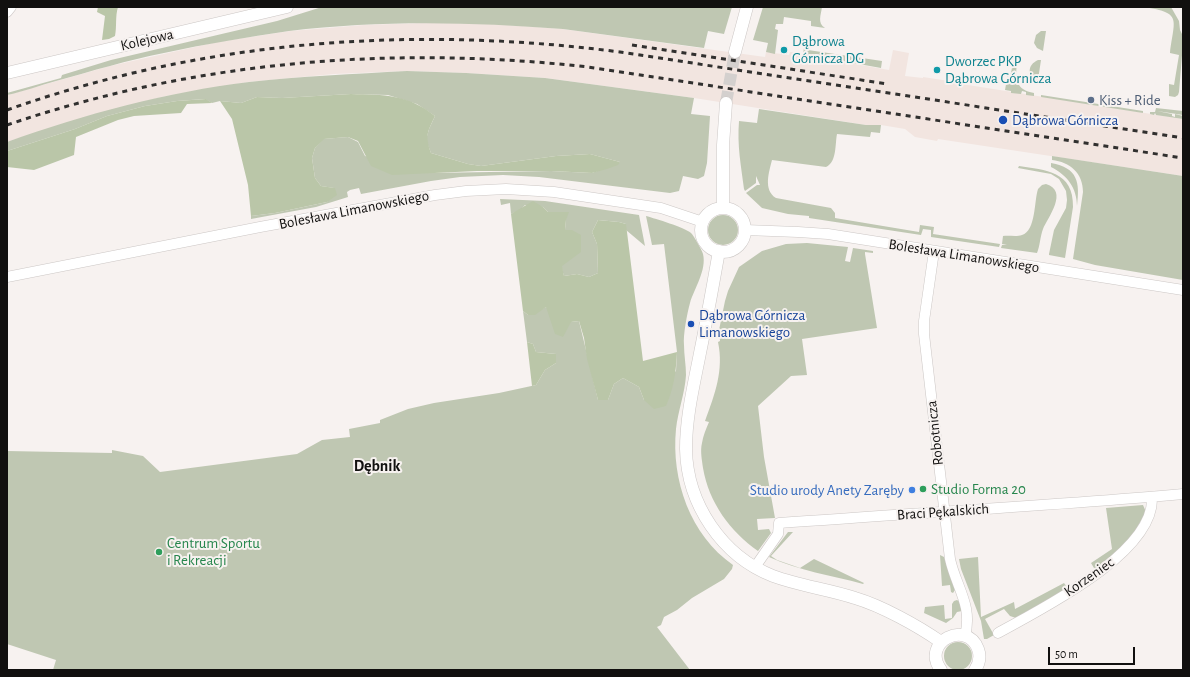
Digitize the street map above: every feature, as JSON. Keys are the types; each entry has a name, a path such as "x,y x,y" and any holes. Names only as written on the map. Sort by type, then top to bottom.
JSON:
{"street":[{"path":"7,12 11,7"},
{"name":"Kolejowa","path":"7,72 287,7"},
{"path":"736,52 747,7"},
{"path":"723,208 726,103"},
{"name":"Bolesława Limanowskiego","path":"7,277 146,249 435,195 479,190 518,190 575,195 661,208 703,222"},
{"path":"723,208 734,211 740,216 744,223 745,230 743,238 737,247 728,252 719,252 711,248 704,241 701,231 703,222 711,212 723,208"},
{"name":"Bolesława Limanowskiego","path":"745,230 777,230 828,234 1183,290"},
{"name":"Robotnicza","path":"934,251 923,330 951,563 966,605 967,621 964,636"},
{"path":"719,252 688,418 686,444 689,476 696,497 710,524 728,546 740,557 755,567 771,575 796,584 865,601 895,615 941,642"},
{"name":"Braci Pękalskich","path":"755,567 778,534 779,523 1183,494"},
{"name":"Korzeniec","path":"998,633 1064,596 1119,556 1136,538 1149,516 1152,506 1152,497"},
{"path":"941,670 937,664 936,656 938,647 941,642 950,636 958,635 964,636 973,641 979,651 978,663 974,670"}],"shaded area":[{"path":"481,23 563,29 765,57 766,52 789,55 790,52 794,52 889,70 893,50 909,53 905,76 949,81 1183,119 1183,176 938,139 937,141 915,137 905,129 881,125 866,125 694,98 545,78 407,71 334,74 248,82 166,96 92,115 7,142 7,95 110,66 217,42 290,31 363,25"}],"green space":[{"path":"98,7 118,7 115,36 109,39 102,40 105,16 97,12"},
{"path":"322,7 732,7 724,34 708,31 704,48 563,29 495,25 426,23 323,27 226,41 150,56 7,95 7,93 61,78 62,75 111,60 277,21"},
{"path":"763,7 822,7 820,21 825,28 811,26 811,21 784,17 783,24 776,24 775,29 778,30 775,54 766,52 768,43 753,40"},
{"path":"1144,7 1171,7 1179,21 1180,30 1183,36 1183,43 1179,92 1175,97 1169,96 1169,84 1174,85 1179,55 1170,53 1174,25 1173,20 1170,15 1165,12"},
{"path":"1041,31 1046,31 1043,51 1037,48 1034,43 1036,35"},
{"path":"804,48 808,48 808,50 882,61 881,68 803,54"},
{"path":"1038,60 1041,60 1038,80 1030,73 1030,67"},
{"path":"1013,62 1017,63 1016,74 1018,83 1023,89 1034,93 1034,96 1026,95 1026,92 1022,91 1021,94 1011,93 1011,91 1005,90 1008,73 1011,73"},
{"path":"407,71 545,78 694,98 691,114 710,116 707,163 704,176 698,179 683,176 679,191 670,193 539,177 503,175 460,177 361,194 359,188 347,192 348,197 316,207 251,219 251,216 275,213 327,202 334,188 321,186 315,178 312,158 315,148 323,139 348,137 358,142 365,156 430,173 551,171 592,173 620,162 590,154 556,156 481,166 468,164 431,153 426,140 435,116 417,104 388,95 351,94 282,98 257,97 241,103 220,101 212,103 205,99 177,101 145,106 107,116 75,129 7,151 7,142 96,113 157,98 218,86 249,82 328,75"},
{"path":"351,94 395,97 415,103 435,116 428,134 428,142 431,153 468,164 481,166 556,156 590,154 620,162 618,165 592,173 551,171 477,171 392,175 371,166 358,141 348,137 324,139 315,148 312,158 315,178 321,186 335,188 337,195 327,202 275,213 251,216 248,185 232,119 220,101 241,103 257,97 282,98"},
{"path":"1041,95 1143,111 1143,113 1041,97"},
{"path":"206,99 212,103 187,104 181,113 134,116 118,120 76,137 74,155 34,170 7,167 7,151 75,129 107,116 145,106 177,101"},
{"path":"1156,108 1183,111 1183,115 1157,111 1172,114 1172,116 1175,117 1175,114 1183,116 1183,119 1156,115 1155,113 1154,115 1150,114 1150,112 1155,112"},
{"path":"759,109 866,125 881,125 880,133 871,132 870,137 837,134 834,157 830,165 826,167 772,160 768,186 772,195 776,198 831,208 835,213 835,218 919,232 920,225 934,227 933,234 1000,244 999,247 931,237 931,230 923,229 921,235 809,218 809,216 788,214 762,208 746,193 757,185 760,185 756,176 756,183 745,191 744,189 739,139 739,121 757,123"},
{"path":"1052,156 1183,176 1183,280 1095,265 1073,259 1083,192 1081,179 1070,166 1052,160"},
{"path":"1051,163 1067,168 1072,172 1077,183 1078,197 1077,206 1077,199 1070,183 1062,174 1051,167"},
{"path":"1019,166 1039,169 1056,174 1069,186 1072,195 1073,207 1065,258 1049,254 1054,230 1066,208 1066,191 1059,179 1051,174 1018,168"},
{"path":"1046,184 1053,187 1056,192 1056,198 1055,205 1043,229 1037,253 1001,248 1002,245 1007,245 1002,244 1003,236 1022,235 1030,228 1034,215 1038,189 1042,185"},
{"path":"500,199 545,201 639,215 645,246 626,230 626,224 598,220 592,232 597,244 598,273 589,277 577,274 564,276 561,266 566,220 556,213 548,212 543,207 525,205 520,210 511,214 510,203 501,205"},
{"path":"533,201 548,212 569,212 565,230 572,230 581,235 581,252 562,266 564,276 577,274 589,277 598,273 597,244 592,232 598,220 626,224 643,361 677,352 674,380 666,406 654,409 644,400 639,387 623,378 614,384 608,400 598,400 579,321 571,322 563,337 555,334 546,307 535,315 528,315 523,311 511,214"},
{"path":"723,215 729,216 737,224 737,236 729,244 723,245 717,244 709,236 708,230 709,224 717,216"},
{"path":"646,216 676,226 691,233 701,249 704,260 702,273 690,303 685,330 684,341 686,375 676,429 675,448 680,487 686,505 705,538 718,553 733,565 732,569 724,579 664,617 661,625 657,627 690,670 53,670 56,660 7,644 7,451 112,453 112,450 143,456 160,472 297,454 322,440 350,437 349,429 380,423 380,420 408,409 536,385 545,370 556,363 556,354 536,352 533,344 527,342 523,311 528,315 546,307 571,322 579,321 598,400 608,400 614,384 623,378 639,387 644,400 676,371 677,352 664,244 652,245"},
{"path":"807,243 848,247 845,261 850,262 853,248 873,251 873,253 865,252 865,254 877,328 802,339 807,375 791,376 758,406 764,457 775,518 757,519 758,530 769,529 771,533 758,551 738,535 722,515 710,493 703,468 701,446 709,422 705,421 718,382 720,362 718,342 720,341 719,330 728,291 739,267 762,251 786,244"},
{"path":"527,342 533,344 536,352 556,354 556,363 545,370 536,385 532,386"},
{"path":"1143,505 1146,512 1130,540 1097,569 1094,568 1091,563 1112,549 1106,508"},
{"path":"788,532 793,532 771,556 777,560 800,568 814,559 864,583 863,584 792,566 769,557"},
{"path":"940,555 944,557 955,590 953,593 951,592 950,585 942,586"},
{"path":"978,557 981,617 1014,602 1015,609 1064,583 1067,587 1066,590 1016,618 1010,616 1004,609 985,619 994,635 984,639 981,621 961,569 959,559"},
{"path":"957,600 960,602 962,611 957,612 953,618 946,623 924,613 925,607 944,605 945,619 952,618 952,604"},
{"path":"958,642 968,646 972,656 968,666 958,670 948,666 944,656 948,646"}],"tunnel":[{"path":"726,103 735,52"}],"railway":[{"path":"7,110 82,86 157,68 233,54 310,45 387,40 464,40 542,44 620,52 1183,138"},
{"path":"632,45 888,84"},
{"path":"7,125 78,103 149,86 222,73 294,64 367,59 441,58 514,61 588,67 1183,158"}],"place":[{"name":"Dąbrowa Górnicza DG","path":"784,50"},
{"name":"Dworzec PKP Dąbrowa Górnicza","path":"937,70"},
{"name":"Kiss + Ride","path":"1091,100"},
{"name":"Dąbrowa Górnicza","path":"1003,120"},
{"name":"Dąbrowa Górnicza Limanowskiego","path":"691,324"},
{"name":"Studio Forma 20","path":"923,489"},
{"name":"Studio urody Anety Zaręby","path":"912,490"},
{"name":"Centrum Sportu i Rekreacji","path":"159,552"}],"district":[{"name":"Dębnik","path":"377,466"}]}
